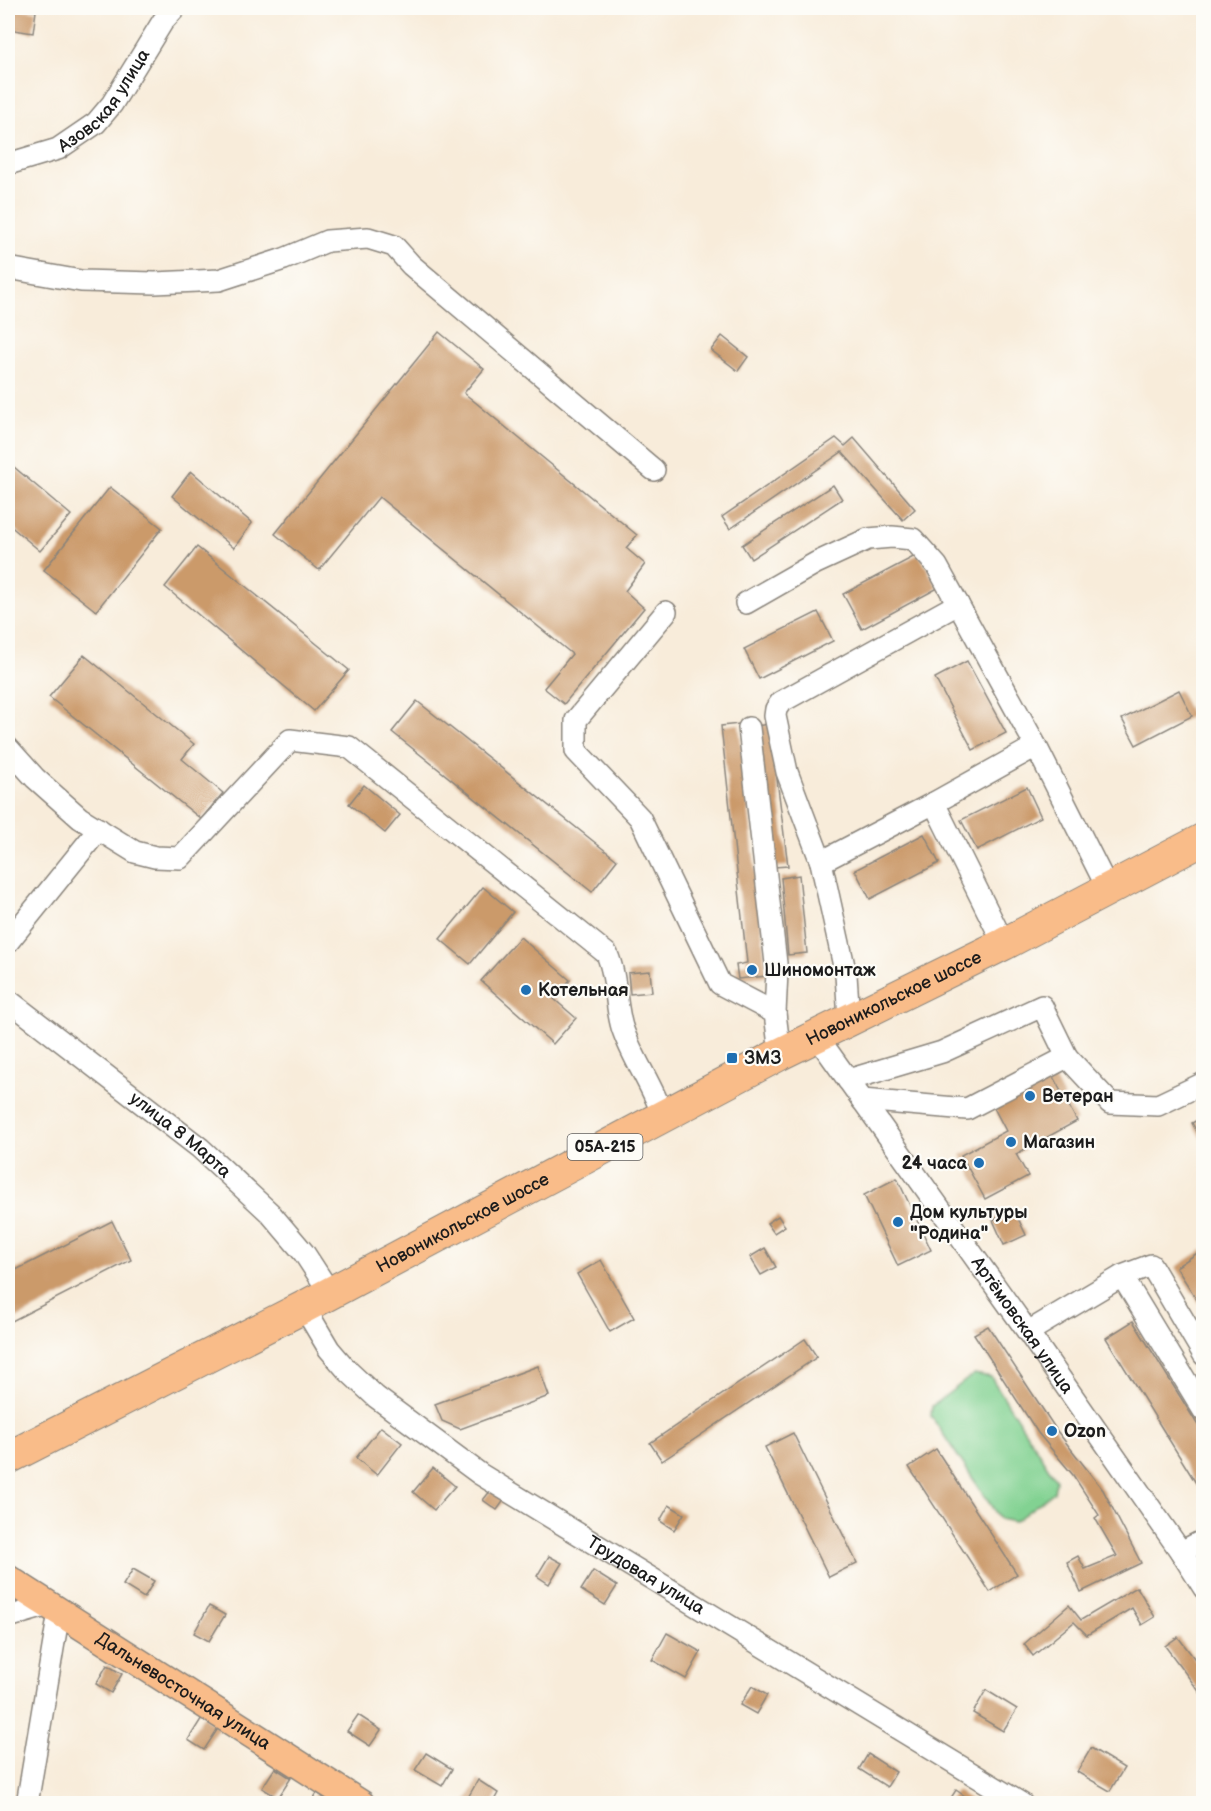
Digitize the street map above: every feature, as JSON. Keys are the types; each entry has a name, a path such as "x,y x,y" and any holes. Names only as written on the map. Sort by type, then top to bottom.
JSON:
{"highway":[{"name":"Новоникольское шоссе","path":"8,1458 317,1300 816,1035 1004,944 1203,840"}],"main road":[{"name":"Дальневосточная улица","path":"8,1579 353,1801"}],"street":[{"name":"Азовская улица","path":"8,164 58,149 96,123 112,104 163,21 176,8"},
{"path":"8,268 81,281 155,283 219,280 284,259 327,241 368,238 394,246 411,265 654,470"},
{"path":"746,603 816,563 868,539 892,537 913,539 937,566 1036,746 1108,889"},
{"path":"849,1019 846,975 821,862 787,772 775,716 778,705 958,604"},
{"path":"666,612 576,720 576,751 640,818 720,984 775,1013"},
{"path":"749,728 777,972 775,1013 780,1054"},
{"path":"8,747 35,778 80,818 135,852 155,858 180,858 290,740 349,747 607,954 622,1026 630,1047 655,1093 663,1116"},
{"path":"821,862 1036,746"},
{"path":"934,803 1004,944"},
{"path":"8,942 99,829"},
{"name":"улица 8 Марта","path":"8,1000 200,1148 270,1213 304,1253 317,1300"},
{"path":"848,1080 942,1052 1042,1006 1067,1057 1110,1103 1158,1104 1203,1083"},
{"name":"Артёмовская улица","path":"816,1035 1028,1332 1181,1552 1203,1588"},
{"path":"862,1100 967,1109 1067,1057"},
{"path":"1028,1332 1122,1276 1151,1265 1203,1355"},
{"path":"1122,1276 1203,1411"},
{"name":"Трудовая улица","path":"317,1300 329,1349 347,1370 376,1397 480,1474 1022,1803"},
{"path":"1181,1552 1203,1540"},
{"path":"8,1617 54,1608 27,1803"}],"green space":[{"path":"974,1374 991,1377 1056,1480 1054,1492 1014,1522 1000,1519 931,1416 932,1406"}],"building":[{"path":"8,8 36,11 33,33 8,29"},
{"path":"439,332 484,369 464,393 637,535 626,548 645,564 625,591 644,608 564,704 544,688 572,654 379,497 319,570 275,534"},
{"path":"722,336 748,357 738,371 711,350"},
{"path":"836,438 845,446 854,438 915,509 903,520 842,452 730,529 722,517"},
{"path":"8,462 71,515 40,551 8,524"},
{"path":"191,471 252,523 234,548 172,496"},
{"path":"833,485 842,499 751,559 742,545"},
{"path":"110,487 162,528 96,611 44,570"},
{"path":"197,547 349,670 314,711 165,587"},
{"path":"919,554 938,588 862,629 843,594"},
{"path":"818,612 833,641 759,679 744,649"},
{"path":"84,655 194,744 182,759 223,793 201,819 49,697"},
{"path":"967,661 1006,733 973,750 935,678"},
{"path":"1179,690 1192,716 1136,745 1122,719"},
{"path":"417,701 617,860 592,892 392,732"},
{"path":"739,724 767,976 738,979 736,965 747,963 721,726"},
{"path":"770,724 788,866 774,867 755,726"},
{"path":"364,785 400,815 385,833 349,804"},
{"path":"1027,787 1041,817 977,850 961,820"},
{"path":"924,834 939,863 870,899 855,870"},
{"path":"799,875 807,953 788,955 781,878"},
{"path":"483,887 513,912 470,964 440,939"},
{"name":"Котельная","path":"520,937 570,980 554,999 576,1018 553,1044 481,981"},
{"path":"650,971 652,992 630,994 628,973"},
{"name":"Магазин","path":"1051,1073 1077,1121 1016,1154 1028,1176 985,1199 961,1155 1006,1131 992,1104"},
{"path":"1204,1116 1204,1144 1192,1123"},
{"name":"Дом культуры \"Родина\"","path":"897,1178 931,1250 898,1266 864,1195"},
{"path":"1014,1210 1026,1235 1004,1245 993,1220"},
{"path":"778,1216 785,1226 774,1233 767,1223"},
{"path":"112,1221 131,1260 10,1322 8,1274"},
{"path":"765,1248 776,1267 761,1275 750,1257"},
{"path":"1202,1250 1204,1252 1204,1311 1176,1267"},
{"path":"601,1260 634,1318 610,1332 577,1274"},
{"path":"1133,1321 1204,1435 1204,1496 1106,1338"},
{"path":"988,1326 1057,1431 1103,1490 1141,1563 1081,1592 1067,1562 1078,1556 1085,1569 1117,1556 1095,1518 1099,1515 1073,1475 1038,1433 974,1334"},
{"path":"805,1339 817,1357 662,1461 650,1443"},
{"path":"538,1366 549,1396 460,1429 442,1421 435,1404"},
{"path":"381,1427 402,1443 377,1475 356,1458"},
{"path":"793,1433 857,1563 829,1577 765,1447"},
{"path":"936,1449 1017,1574 990,1592 909,1467"},
{"path":"433,1468 455,1486 434,1510 413,1492"},
{"path":"491,1490 505,1499 497,1510 483,1500"},
{"path":"669,1505 684,1514 674,1530 660,1521"},
{"path":"549,1556 562,1563 549,1584 537,1576"},
{"path":"133,1569 154,1581 144,1598 123,1585"},
{"path":"593,1571 617,1586 605,1605 581,1590"},
{"path":"1137,1587 1155,1617 1142,1625 1132,1608 1087,1635 1074,1622 1033,1656 1024,1644 1069,1605 1081,1620"},
{"path":"209,1606 225,1615 209,1641 194,1633"},
{"path":"667,1633 701,1652 686,1679 652,1660"},
{"path":"1178,1637 1204,1671 1204,1698 1165,1646"},
{"path":"107,1665 122,1674 111,1693 96,1684"},
{"path":"752,1686 767,1695 756,1714 740,1705"},
{"path":"986,1690 1017,1709 1003,1731 973,1713"},
{"path":"358,1715 381,1730 370,1746 347,1731"},
{"path":"203,1716 219,1727 204,1750 188,1740"},
{"path":"1091,1748 1124,1768 1110,1791 1077,1772"},
{"path":"426,1753 452,1769 442,1786 415,1770"},
{"path":"868,1754 896,1772 887,1787 859,1769"},
{"path":"275,1768 291,1778 278,1798 262,1788"},
{"path":"478,1780 498,1793 492,1804 470,1804 466,1801"},
{"path":"956,1790 972,1801 970,1804 947,1804"},
{"path":"317,1793 330,1802 329,1804 310,1804"}],"place":[{"name":"Шиномонтаж","path":"752,970"},
{"name":"Котельная","path":"526,990"},
{"name":"ЗМЗ","path":"732,1058"},
{"name":"Ветеран","path":"1030,1096"},
{"name":"Магазин","path":"1011,1142"},
{"name":"24 часа","path":"979,1163"},
{"name":"Дом культуры \"Родина\"","path":"898,1222"},
{"name":"Ozon","path":"1052,1431"}]}
